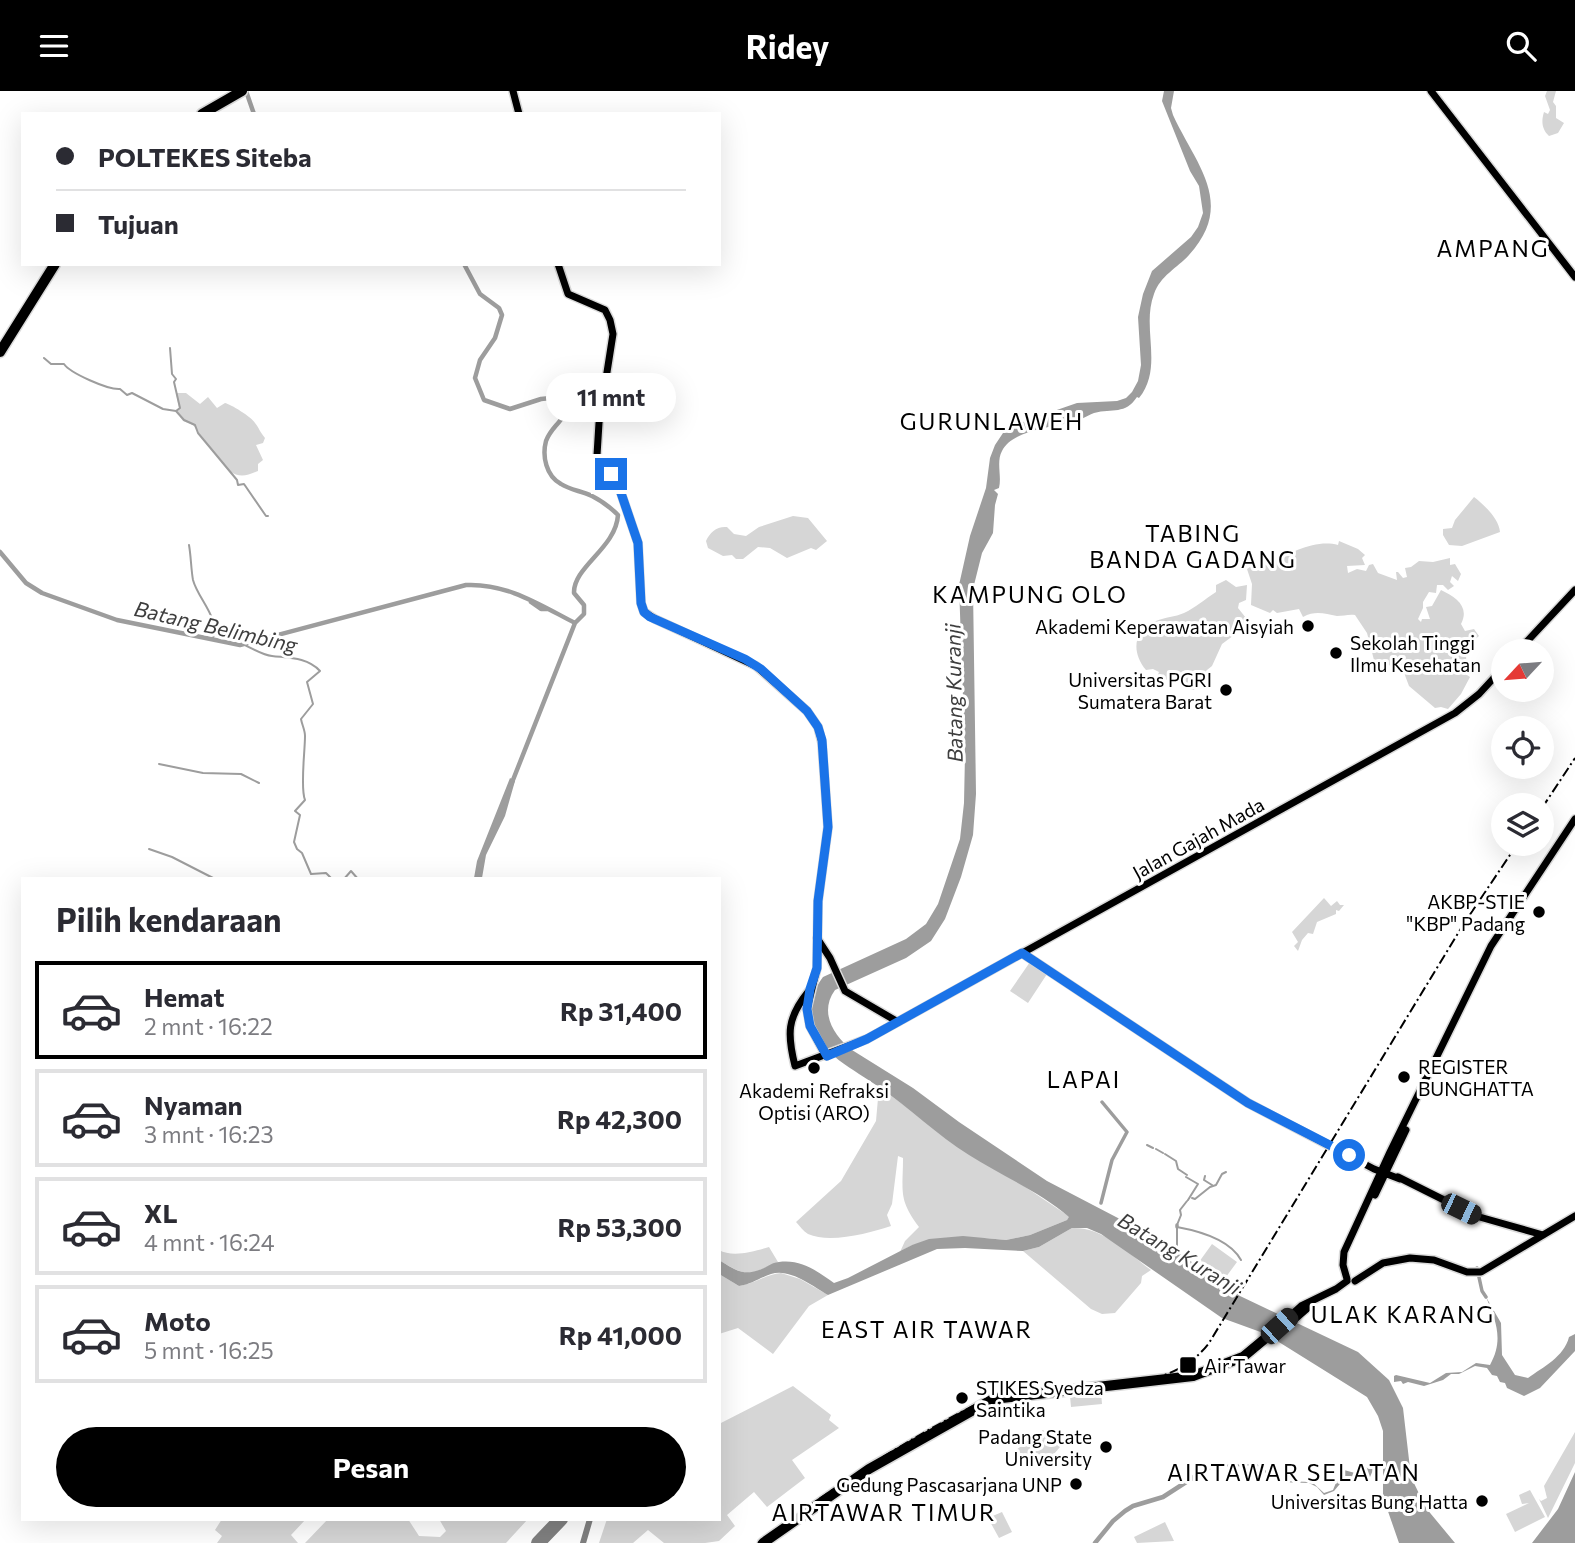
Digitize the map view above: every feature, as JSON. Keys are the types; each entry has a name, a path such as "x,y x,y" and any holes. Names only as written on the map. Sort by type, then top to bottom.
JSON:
{"highway":[{"path":"198,112 237,92"},
{"path":"205,112 237,92"},
{"path":"0,345 52,266"},
{"path":"0,352 52,266"},
{"path":"763,1543 901,1449 993,1399 1198,1379 1250,1357 1269,1339"}],"main road":[{"path":"513,91 518,112"},
{"path":"1431,91 1575,277"},
{"path":"559,266 568,294 605,310 612,325 597,455 619,490 637,540 641,603 644,612 664,624 756,666 807,711 818,727 822,740 828,827 821,875 817,971 806,998 810,1026 828,1056"},
{"path":"1529,639 1575,590"},
{"name":"Jalan Gajah Mada","path":"806,998 790,1025 795,1066 852,1046 898,1022 1455,713 1479,695 1491,682"},
{"path":"1350,1280 1347,1260 1351,1243 1414,1103 1494,948 1575,819"},
{"path":"1558,847 1575,826"},
{"path":"817,939 842,986 850,995 898,1022"},
{"path":"1022,953 1248,1103 1476,1216 1543,1235"},
{"path":"1384,1171 1451,1031"},
{"path":"1269,1339 1292,1317 1350,1280 1391,1260 1422,1259 1461,1271 1478,1272 1575,1216"},
{"path":"1530,1230 1535,1240"}],"shaded area":[{"path":"1164,91 1174,91 1171,108 1207,184 1211,201 1210,218 1203,236 1189,255 1165,277 1154,294 1150,320 1150,373 1139,398 1123,409 1094,413 1076,421 1022,434 1002,451 999,460 999,488 994,490 998,494 993,533 982,553 973,589 976,794 973,835 961,877 945,919 931,941 906,958 835,990 830,998 828,1015 834,1030 852,1050 913,1088 1047,1181 1162,1241 1240,1296 1358,1352 1389,1380 1403,1408 1411,1477 1426,1508 1455,1543 1399,1543 1383,1497 1383,1431 1367,1397 1266,1334 1222,1318 1101,1234 1087,1228 1072,1228 1039,1247 1023,1251 937,1249 828,1295 786,1273 771,1274 739,1286 721,1275 721,1261 736,1270 746,1272 757,1271 775,1263 794,1262 834,1283 929,1239 963,1236 1006,1240 1030,1235 1069,1217 1033,1192 957,1147 839,1060 815,1034 810,1009 814,992 823,977 906,939 926,924 938,904 960,839 964,803 965,755 959,585 970,536 986,488 990,458 1003,433 1025,421 1077,403 1126,398 1138,381 1141,365 1138,317 1143,294 1152,271 1191,237 1203,213 1199,186 1190,171 1162,101"},
{"path":"1547,91 1556,91 1553,102 1556,106 1556,118 1564,123 1558,133 1549,136 1542,122 1544,112 1548,114 1550,110 1545,96"},
{"path":"176,393 186,393 200,404 208,397 217,408 228,404 253,420 265,438 263,443 256,445 263,460 258,464 258,471 236,475 229,471 193,425 183,421 176,411 179,408"},
{"path":"1474,497 1494,517 1500,532 1462,546 1449,545 1443,535 1443,529 1452,528 1455,520"},
{"path":"793,516 808,518 827,541 816,550 811,548 787,558 770,548 758,547 743,559 736,559 732,555 723,556 708,548 706,541 717,529 727,527 734,534 746,536 759,527"},
{"path":"1339,541 1365,555 1362,558 1365,565 1347,566 1348,573 1357,569 1366,571 1369,565 1373,564 1378,573 1397,580 1396,572 1403,578 1407,577 1405,568 1419,561 1433,562 1450,558 1450,565 1455,564 1461,574 1458,581 1452,576 1450,582 1454,586 1448,590 1443,585 1437,585 1436,593 1429,592 1418,619 1421,622 1422,619 1430,619 1426,607 1432,606 1441,590 1456,599 1463,608 1461,624 1465,631 1474,629 1479,636 1473,641 1466,639 1464,645 1468,647 1467,675 1470,677 1461,694 1448,709 1435,708 1409,686 1403,670 1374,660 1367,633 1355,615 1316,613 1303,617 1299,609 1277,613 1273,610 1270,613 1251,605 1252,584 1247,569 1256,563 1261,568 1266,564 1262,557 1265,555 1273,563 1304,548 1321,544 1338,545"},
{"path":"1226,580 1236,587 1247,585 1246,600 1239,603 1238,608 1246,618 1245,627 1222,644 1200,687 1194,690 1186,688 1175,677 1168,680 1157,677 1159,672 1153,669 1146,670 1137,649 1137,642 1143,630 1156,621 1192,609 1216,592 1216,585"},
{"path":"510,778 515,781 505,816 486,855 482,877 474,877 477,861"},
{"path":"1324,898 1331,906 1337,901 1344,905 1339,911 1336,910 1336,914 1317,922 1313,934 1308,933 1298,951 1294,946 1298,942 1292,932"},
{"path":"1030,962 1047,974 1028,1003 1010,991"},
{"path":"879,1087 1070,1217 1030,1235 1006,1240 985,1238 912,1245 900,1252 905,1241 919,1227 905,1202 903,1158 898,1156 892,1204 887,1215 891,1226 838,1238 817,1237 806,1233 796,1222 841,1181 876,1121"},
{"path":"1072,1228 1104,1236 1151,1270 1142,1276 1141,1283 1115,1313 1102,1314 1091,1309 1023,1251 1039,1247"},
{"path":"1212,1244 1237,1262 1223,1281 1199,1262"},
{"path":"769,1247 778,1262 748,1273 721,1261 721,1251 737,1254"},
{"path":"781,1273 800,1279 828,1295 809,1306 773,1354 738,1328 721,1333 721,1275 739,1286"},
{"path":"1486,1297 1501,1323 1502,1355 1515,1375 1528,1378 1558,1356 1569,1337 1575,1334 1575,1351 1540,1388 1524,1396 1507,1388 1505,1383 1500,1382 1487,1368 1475,1366 1459,1374 1451,1374 1443,1380 1424,1386 1394,1382 1396,1375 1430,1383 1446,1373 1462,1372 1476,1363 1490,1365 1498,1339"},
{"path":"793,1386 831,1415 829,1420 839,1428 792,1460 805,1478 767,1507 754,1492 727,1515 735,1526 719,1541 664,1543 648,1530 633,1543 599,1543 606,1521 721,1521 721,1423"},
{"path":"1101,1392 1102,1404 1071,1407 1070,1396 1087,1396 1088,1393"},
{"path":"1043,1430 1060,1447 1042,1468 1016,1450"},
{"path":"1575,1432 1575,1463 1548,1518 1539,1499 1541,1501 1547,1498 1544,1486"},
{"path":"1257,1464 1280,1481 1312,1482 1324,1493 1333,1490 1344,1470 1355,1473 1374,1464 1382,1467 1373,1470 1370,1477 1344,1479 1334,1491 1324,1495 1309,1483 1278,1482 1256,1466 1209,1465"},
{"path":"1575,1472 1575,1543 1532,1543 1558,1509"},
{"path":"1530,1490 1545,1517 1515,1532 1506,1514 1529,1503 1522,1504 1519,1495"},
{"path":"1002,1512 1012,1532 999,1538 988,1518"},
{"path":"221,1521 304,1521 291,1535 298,1543 217,1543 222,1536 215,1530"},
{"path":"326,1521 409,1521 419,1536 440,1537 446,1531 440,1521 526,1521 506,1543 305,1543"},
{"path":"1165,1522 1174,1541 1137,1543 1134,1537"}],"waterway":[{"path":"246,91 253,112"},
{"name":"Batang Kuranji","path":"465,266 480,294 499,308 502,315 495,338 480,360 475,378 484,400 510,409 541,399 561,397 567,404 545,447 549,471 561,484 596,498 618,515 610,537 580,574 576,584 574,593 584,605 584,614 575,623 511,785"},
{"path":"170,348 172,374 176,379 174,382 180,408 176,411"},
{"path":"44,358 51,364 64,364 99,384 120,389 127,395 132,393 163,409 176,411 184,420 195,425 198,433 237,480 238,485 244,484 268,516"},
{"path":"189,545 193,580 214,623 213,638"},
{"path":"0,552 26,583 42,593 117,620 240,645 466,585 509,591 575,623"},
{"path":"531,602 541,609 548,609"},
{"name":"Batang Belimbing","path":"245,645 258,652 303,661 320,671 307,682 313,704 301,719 305,736 305,800 295,811 300,815 294,842 311,874 326,873 330,877"},
{"path":"159,764 203,773 241,774 259,783"},
{"path":"149,849 172,857 211,877"},
{"name":"Batang Belimbing","path":"346,877 351,871 356,877"},
{"path":"1101,1203 1112,1160 1127,1132 1102,1102"},
{"path":"1147,1145 1153,1148"},
{"path":"1156,1149 1163,1153"},
{"path":"1165,1154 1176,1161 1178,1169 1187,1175"},
{"path":"1192,1198 1195,1199 1216,1185 1226,1172"},
{"path":"1205,1176 1204,1180 1212,1185"},
{"path":"1186,1177 1198,1184 1188,1200"},
{"path":"1177,1225 1180,1210 1187,1201"},
{"path":"1177,1250 1177,1227 1222,1242 1241,1260"},
{"path":"1477,1268 1486,1297"},
{"path":"1203,1471 1213,1466"},
{"path":"1095,1543 1125,1511 1163,1497 1194,1477"}],"taxiway":[{"path":"583,1543 589,1521"}],"runway":[{"path":"538,1543 559,1521"}],"railway":[{"path":"1552,793 1575,758"},
{"path":"758,1543 871,1464 991,1397 1158,1377 1193,1360 1209,1343 1463,925 1509,856"}],"place":[{"name":"Akademi Keperawatan Aisyiah","path":"1308,626"},
{"name":"Sekolah Tinggi Ilmu Kesehatan","path":"1336,653"},
{"name":"Universitas PGRI Sumatera Barat","path":"1226,690"},
{"name":"AKBP-STIE \"KBP\" Padang","path":"1539,912"},
{"name":"Akademi Refraksi Optisi (ARO)","path":"814,1068"},
{"name":"REGISTER BUNGHATTA","path":"1404,1077"},
{"name":"Air Tawar","path":"1188,1365"},
{"name":"STIKES Syedza Saintika","path":"962,1398"},
{"name":"Padang State University","path":"1106,1447"},
{"name":"Gedung Pascasarjana UNP","path":"1076,1484"},
{"name":"Universitas Bung Hatta","path":"1482,1501"}],"district":[{"name":"AMPANG","path":"1493,248"},
{"name":"GURUNLAWEH","path":"992,421"},
{"name":"TABING BANDA GADANG","path":"1193,546"},
{"name":"KAMPUNG OLO","path":"1030,594"},
{"name":"LAPAI","path":"1084,1079"},
{"name":"ULAK KARANG","path":"1403,1314"},
{"name":"EAST AIR TAWAR","path":"927,1329"},
{"name":"AIRTAWAR SELATAN","path":"1294,1472"},
{"name":"AIRTAWAR TIMUR","path":"884,1512"}],"route":[{"path":"611,474 621,493 638,543 641,603 644,612 664,624 745,659 765,672 807,711 820,732 828,827 818,901 817,968 807,1009 810,1026 827,1056 867,1039 1022,953 1248,1103 1349,1155"}]}
